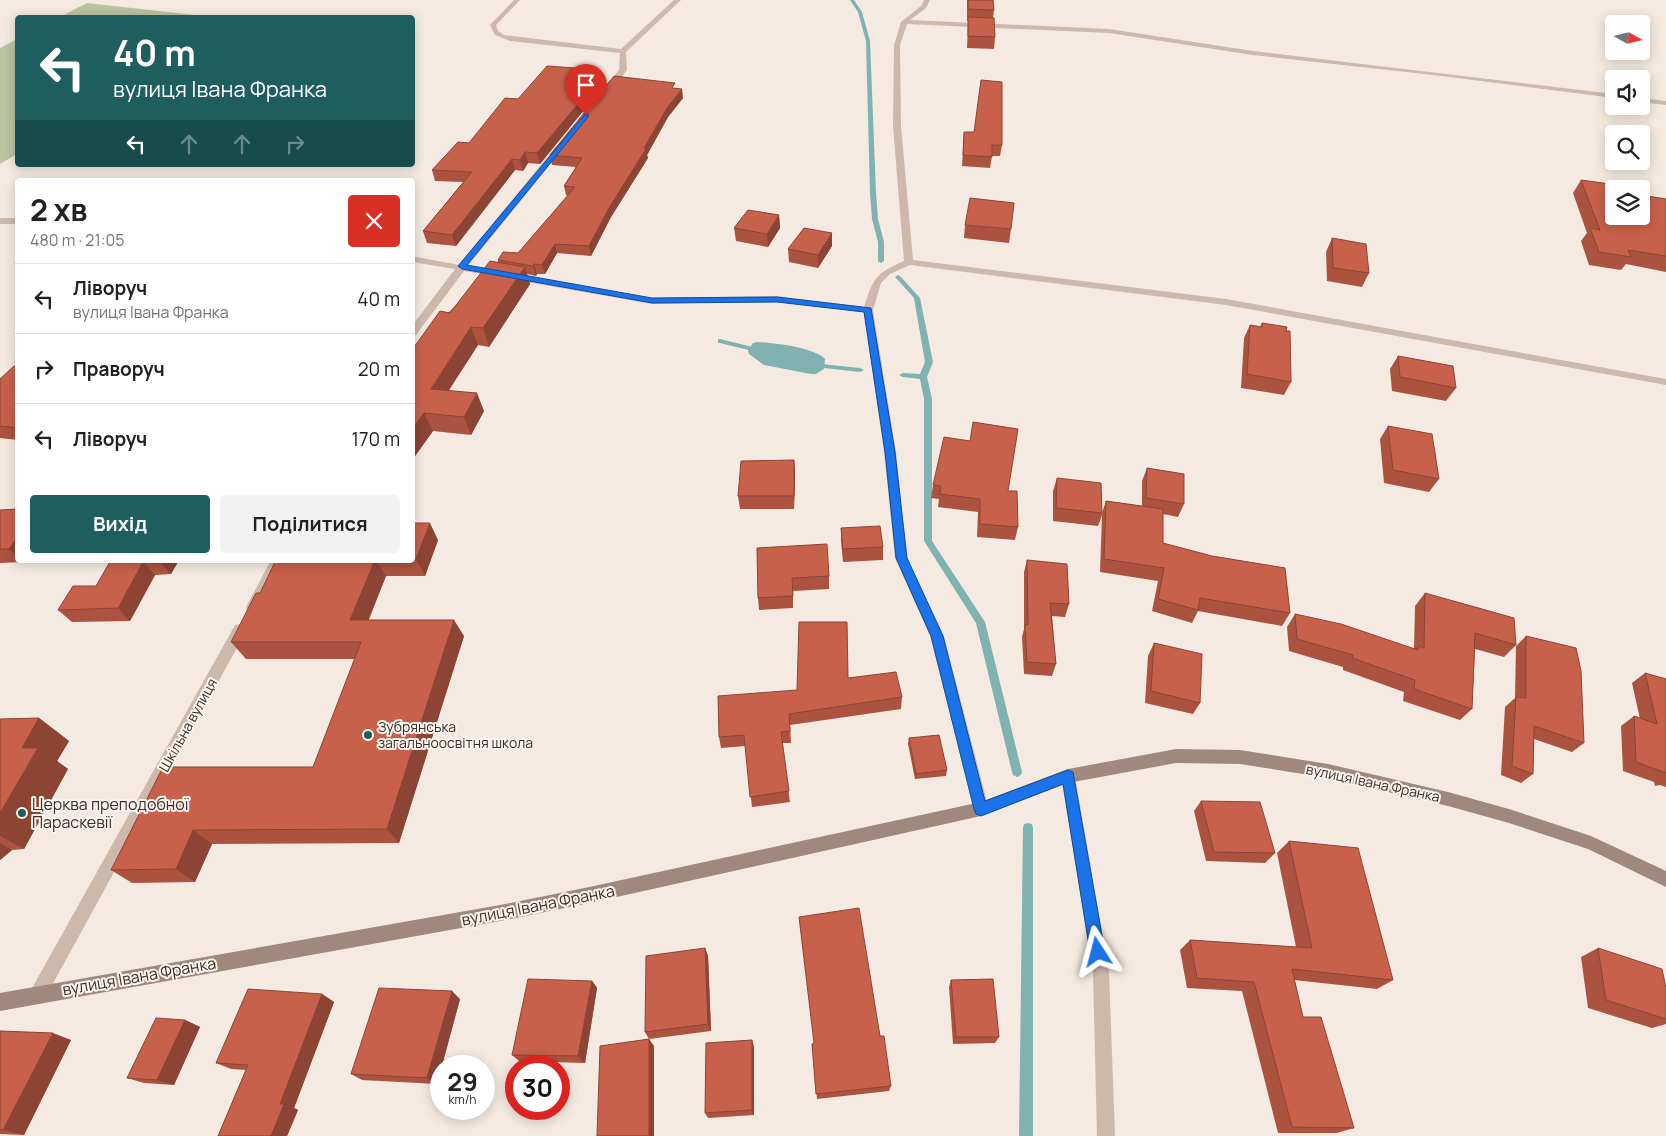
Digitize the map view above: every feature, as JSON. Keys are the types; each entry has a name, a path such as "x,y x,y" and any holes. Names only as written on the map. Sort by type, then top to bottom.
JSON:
{"main road":[{"name":"вулиця Івана Франка","path":"0,1002 500,913 981,809 1068,776 1176,756 1240,757 1328,771 1448,799 1509,816 1591,844 1666,879"}],"street":[{"path":"517,0 493,25 494,31 500,36 510,39 622,51 678,0"},
{"path":"909,262 897,126 897,45 904,22 924,7 928,0"},
{"path":"904,22 1110,32 1253,53 1605,95"},
{"path":"604,92 623,70 622,51"},
{"path":"1650,101 1666,103"},
{"path":"415,329 462,266 567,138"},
{"path":"0,221 15,221"},
{"path":"415,259 462,266 652,301 777,300 868,310"},
{"path":"981,809 937,636 901,558 890,452 868,310 877,282 887,272 909,262 1226,302 1666,382"},
{"name":"Шкільна вулиця","path":"38,994 212,683 274,563"},
{"path":"1068,776 1101,972 1106,1136"}],"green space":[{"path":"87,3 195,15 64,15"},
{"path":"15,40 15,155 0,164 0,48"}],"water":[{"path":"753,343 793,346 812,351 825,359 824,369 816,374 811,374 764,365 749,354 748,351"}],"building":[{"path":"968,0 993,0 994,10 968,9"},
{"path":"968,17 994,18 995,37 968,36"},
{"path":"547,66 589,69 587,72 603,74 537,153 525,152 520,160 512,159 452,235 423,231 472,172 432,170 458,142 469,143 505,98 518,99"},
{"path":"614,76 675,83 672,88 682,89 667,108 644,148 646,149 609,208 589,246 555,244 542,265 534,264 533,266 498,260 503,252 518,253 575,187 564,186 582,158 550,155"},
{"path":"981,80 1002,82 1002,145 992,145 992,157 963,155 964,132 974,132"},
{"path":"1581,180 1605,183 1605,225 1650,225 1650,196 1666,199 1666,256 1628,250 1631,257 1599,252 1590,228 1600,230"},
{"path":"970,198 1014,203 1011,229 965,225"},
{"path":"748,210 779,215 767,234 734,228"},
{"path":"804,228 832,233 818,255 788,249"},
{"path":"1332,238 1366,244 1369,273 1333,268"},
{"path":"490,261 525,267 483,328 471,327 431,389 477,393 464,417 424,413 415,425 415,346 440,311 450,313"},
{"path":"1262,323 1287,327 1286,331 1290,331 1291,382 1247,374 1250,325 1262,327"},
{"path":"1398,356 1453,366 1456,388 1400,377"},
{"path":"15,366 15,428 0,426 0,379"},
{"path":"973,422 1018,429 1008,491 1017,491 1018,527 980,524 980,499 940,494 941,486 933,485 944,437 970,441"},
{"path":"1388,426 1432,434 1439,479 1393,470"},
{"path":"794,460 794,496 738,496 741,461"},
{"path":"1147,468 1184,474 1184,504 1146,498"},
{"path":"1057,478 1101,483 1102,513 1056,508"},
{"path":"1106,501 1163,509 1163,543 1212,556 1285,568 1290,613 1200,598 1198,610 1158,599 1164,568 1104,559"},
{"path":"15,509 15,540 9,549 0,549 0,510"},
{"path":"415,523 430,523 416,559"},
{"path":"880,526 883,547 843,549 841,528"},
{"path":"827,544 829,576 792,578 793,596 758,598 757,548"},
{"path":"1027,560 1067,564 1069,604 1050,603 1056,664 1027,662 1025,624 1028,625"},
{"path":"109,563 142,563 118,608 58,610 73,586 96,586"},
{"path":"275,563 374,563 350,620 454,620 387,829 193,830 176,869 111,870 163,767 313,767 361,642 231,642 256,593 260,593"},
{"path":"1425,593 1514,618 1516,645 1475,633 1472,709 1414,689 1415,680 1352,658 1353,655 1297,639 1295,614 1341,624 1418,650 1418,646 1424,648"},
{"path":"799,622 847,622 848,678 896,672 902,697 789,714 790,731 781,732 789,791 750,797 744,735 719,737 718,696 797,690"},
{"path":"1526,636 1576,648 1581,671 1584,743 1534,726 1533,774 1512,766 1516,697 1526,698"},
{"path":"1154,643 1202,654 1200,703 1151,691"},
{"path":"1645,673 1666,679 1666,773 1636,762 1634,716 1657,724"},
{"path":"39,718 22,748 38,748 0,813 0,719"},
{"path":"939,735 947,770 916,774 909,738"},
{"path":"1201,801 1260,802 1275,853 1214,852"},
{"path":"1289,841 1358,848 1393,980 1292,969 1303,1017 1321,1017 1354,1128 1292,1127 1254,982 1197,978 1190,940 1312,948"},
{"path":"859,908 880,1036 884,1036 891,1086 816,1094 812,1044 814,1043 799,917"},
{"path":"705,948 708,1024 645,1032 646,956"},
{"path":"1598,948 1662,969 1666,988 1666,1019 1606,1000"},
{"path":"528,979 592,981 578,1056 512,1055"},
{"path":"993,979 999,1037 956,1037 951,980"},
{"path":"379,988 452,991 434,1055 430,1055 430,1068 427,1078 351,1074"},
{"path":"248,989 322,994 280,1104 284,1104 271,1136 218,1136 248,1065 216,1063"},
{"path":"156,1018 185,1020 157,1080 127,1078"},
{"path":"0,1031 53,1033 3,1130 0,1130"},
{"path":"649,1039 649,1136 597,1136 600,1046"},
{"path":"752,1040 752,1110 705,1113 706,1043"}],"waterway":[{"path":"852,0 860,12 868,41 873,193 875,219 881,242 881,261"},
{"path":"898,277 917,298 929,362 923,377"},
{"path":"720,341 761,351"},
{"path":"815,365 860,370"},
{"path":"903,375 923,377"},
{"path":"923,377 928,399 928,541 980,622 1017,772"},
{"path":"1026,1136 1028,828"}],"place":[{"name":"Зубрянська загальноосвітня школа","path":"368,735"},
{"name":"Церква преподобної Параскевії","path":"22,813"}],"route":[{"path":"586,115 462,266 652,301 688,302 744,298 806,302 868,310 890,452 901,558 937,636 981,809 1068,776 1098,952"}]}
